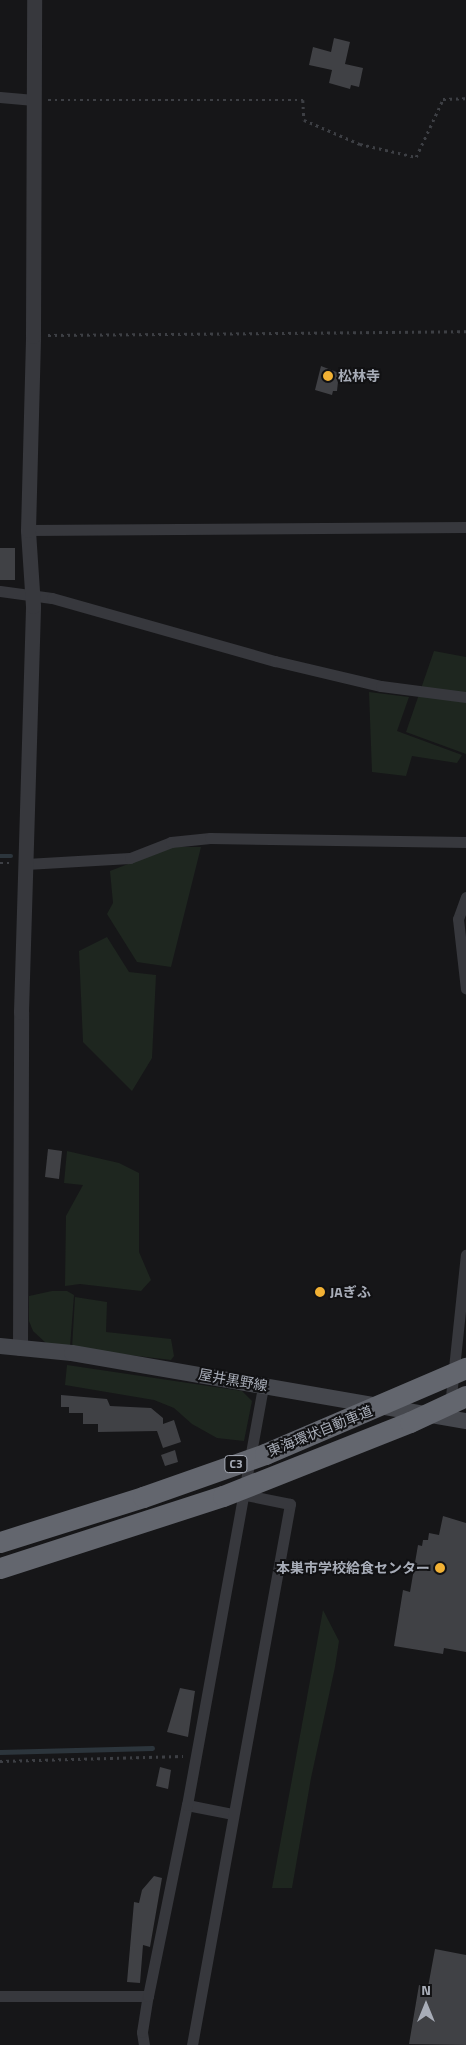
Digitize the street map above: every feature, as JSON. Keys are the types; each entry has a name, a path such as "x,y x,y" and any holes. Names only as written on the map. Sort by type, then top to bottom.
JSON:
{"highway":[{"name":"東海環状自動車道","path":"0,1542 143,1497 265,1454 466,1368"},
{"name":"東海環状自動車道","path":"0,1568 223,1496 410,1422 466,1396"}],"main road":[{"name":"屋井黒野線","path":"0,1346 72,1353 466,1421"}],"street":[{"path":"20,1348 21,1012 32,594 28,530 33,336 34,0"},
{"path":"0,97 34,100"},
{"path":"28,530 466,527"},
{"path":"0,590 32,594 275,661 381,686 466,697"},
{"path":"26,864 130,858 171,842 210,838 466,842"},
{"path":"466,897 458,919 466,988"},
{"path":"449,1418 466,1255"},
{"path":"144,2045 142,2032 148,1996 187,1805 241,1494 263,1385"},
{"path":"192,2045 290,1504 241,1494"},
{"path":"187,1805 233,1814"},
{"path":"0,1996 148,1996"}],"path":[{"path":"34,100 303,100 304,120 360,144 416,157 443,99 466,98"},
{"path":"33,336 466,331"},
{"path":"0,1760 194,1756"}],"shaded area":[{"path":"434,651 466,657 466,754 406,732"},
{"path":"369,692 409,697 397,731 462,755 457,763 412,756 406,776 372,772"},
{"path":"172,847 201,847 171,967 137,962 107,914 113,903 110,871"},
{"path":"107,937 129,972 156,975 152,1058 132,1091 83,1042 79,951"},
{"path":"67,1151 119,1163 139,1173 139,1252 151,1280 141,1291 80,1284 65,1286 66,1216 83,1185 64,1183"},
{"path":"52,1291 67,1291 74,1295 70,1347 47,1344 33,1331 29,1321 29,1296"},
{"path":"75,1297 107,1302 106,1332 171,1339 174,1356 171,1360 72,1348"},
{"path":"67,1365 242,1391 252,1401 244,1441 217,1438 192,1424 174,1408 154,1400 65,1385"},
{"path":"323,1610 339,1641 335,1667 311,1778 292,1888 272,1888"}],"building":[{"path":"334,38 350,42 345,64 363,68 359,87 351,85 350,89 329,83 332,70 309,65 313,47 331,52"},
{"name":"松林寺","path":"321,366 339,373 337,391 333,391 332,395 315,390"},
{"path":"0,548 15,548 15,580 0,580"},
{"path":"48,1149 62,1151 59,1179 45,1177"},
{"path":"61,1395 107,1399 110,1406 151,1408 163,1418 163,1424 174,1420 181,1442 163,1448 157,1431 98,1432 98,1424 83,1424 83,1413 69,1413 69,1407 61,1407"},
{"path":"175,1450 178,1462 165,1466 161,1455"},
{"name":"本巣市学校給食センター","path":"443,1516 466,1523 466,1652 444,1648 443,1654 394,1646 403,1590 410,1592 418,1545 422,1546 423,1540 428,1540 429,1533 439,1535"},
{"path":"180,1688 195,1691 188,1737 167,1732"},
{"path":"160,1767 171,1770 168,1789 156,1786"},
{"path":"154,1876 162,1878 150,1947 143,1945 140,1983 127,1982 134,1902 139,1903 142,1890"},
{"path":"435,1949 466,1955 466,2045 409,2044 419,1985 428,1987"}],"waterway":[{"path":"0,856 11,856"},
{"path":"0,1752 152,1748"}],"place":[{"name":"松林寺","path":"328,376"},
{"name":"JAぎふ","path":"320,1292"},
{"name":"本巣市学校給食センター","path":"440,1568"}]}
